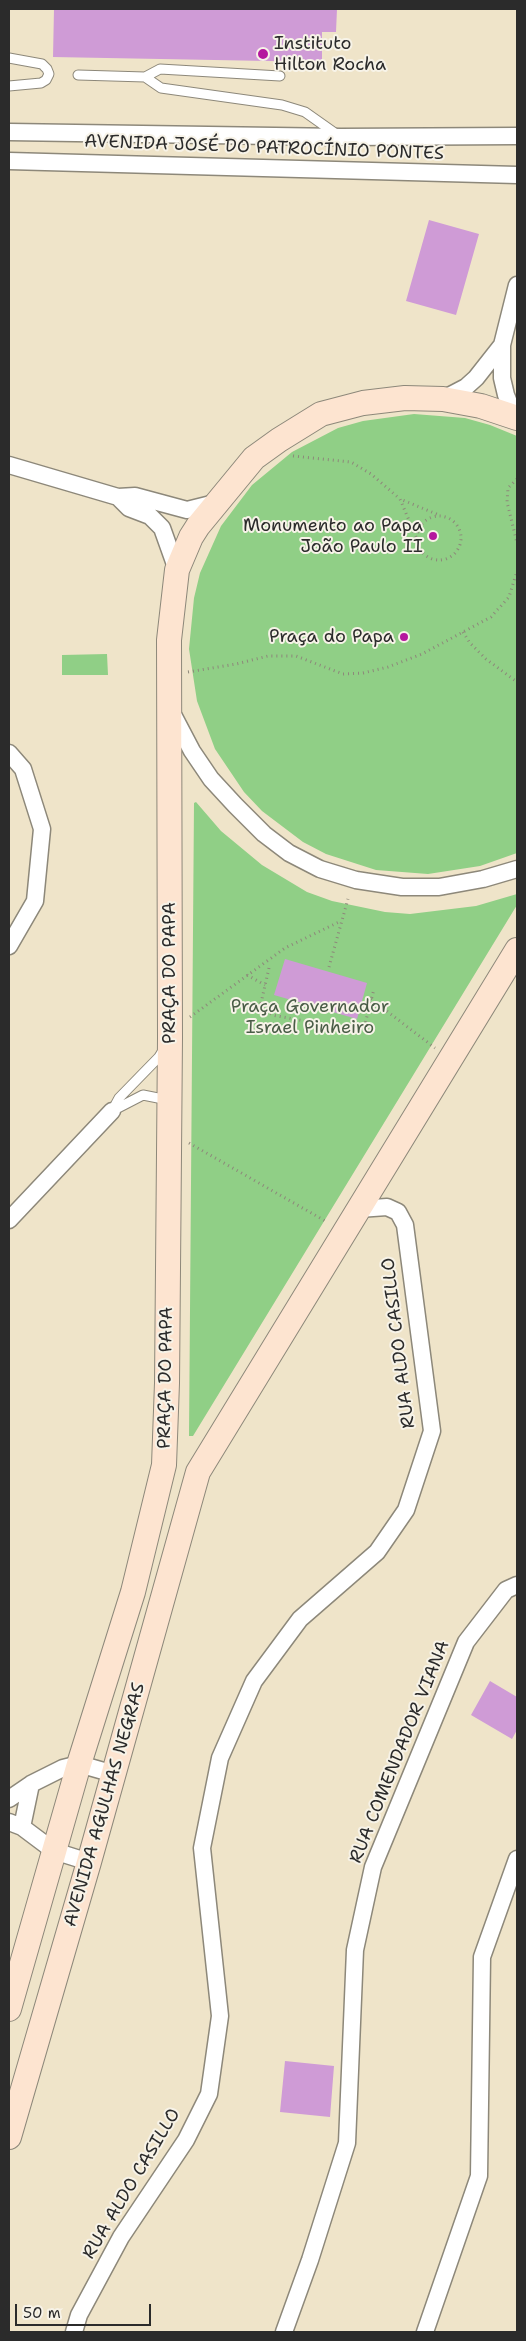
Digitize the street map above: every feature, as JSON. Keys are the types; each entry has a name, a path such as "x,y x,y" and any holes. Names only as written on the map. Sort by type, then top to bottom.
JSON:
{"street":[{"name":"AVENIDA JOSÉ DO PATROCÍNIO PONTES","path":"9,132 341,137 517,136"},
{"name":"AVENIDA JOSÉ DO PATROCÍNIO PONTES","path":"9,161 517,175"},
{"path":"516,417 506,395 502,378 502,345 517,285"},
{"path":"443,399 466,387 476,378 502,345"},
{"name":"PRAÇA DO PAPA","path":"164,1465 167,1383 170,1038 169,640 176,570 190,537 216,502 254,458 321,414 363,403 405,398 443,399 481,406 516,417"},
{"path":"9,465 118,497 135,496 187,510 216,502"},
{"path":"118,497 129,508 150,516 162,528 176,570"},
{"path":"169,706 192,751 211,779 235,805 264,834 289,853 320,869 356,880 402,887 439,887 483,879 517,869"},
{"path":"9,753 23,769 42,829 35,901 9,946"},
{"path":"164,1465 198,1472 517,950"},
{"path":"9,1220 112,1111"},
{"name":"RUA ALDO CASILLO","path":"74,2332 79,2315 121,2237 186,2140 208,2094 220,2016 202,1848 220,1758 254,1681 300,1619 377,1552 406,1510 432,1431 405,1225 398,1212 387,1207 359,1209"},
{"name":"AVENIDA AGULHAS NEGRAS","path":"9,2009 79,1764 133,1592 164,1465"},
{"name":"AVENIDA AGULHAS NEGRAS","path":"9,2137 89,1862 198,1472"},
{"name":"RUA COMENDADOR VIANA","path":"284,2332 310,2260 347,2143 355,1950 374,1867 466,1642 506,1590 517,1585"},
{"path":"9,1799 31,1784 63,1768 79,1764 114,1774"},
{"path":"31,1784 15,1824 54,1851 89,1862"},
{"path":"425,2332 479,2176 482,1957 517,1859"}],"lane":[{"path":"9,58 42,64 49,74 46,80 41,83 9,86"},
{"path":"145,78 160,69 280,76"},
{"path":"78,75 145,78 161,88 282,105 305,112 341,137"},
{"path":"112,1111 119,1098 159,1057 170,1038"},
{"path":"112,1111 143,1095 169,1100"}],"path":[{"path":"254,458 304,456 351,462 371,474 400,499 454,522 460,534 460,541 454,553 442,560 427,557 418,545 400,499"},
{"path":"517,479 508,488 506,502 517,543"},
{"path":"416,538 422,524 427,519 441,516"},
{"path":"169,674 236,664 268,656 296,656 343,674 362,673 388,667 422,654 491,617 509,597 517,571"},
{"path":"463,632 470,643 486,659 517,682"},
{"path":"328,967 348,899"},
{"path":"186,1020 285,948 341,921"},
{"path":"269,968 261,1003 272,1015 354,1030 365,1024 374,990"},
{"path":"248,975 265,985"},
{"path":"371,999 436,1049"},
{"path":"186,1142 329,1223"}],"green space":[{"path":"414,414 465,418 490,425 517,436 517,853 480,866 428,874 376,870 326,854 303,842 262,811 244,792 215,749 197,701 189,649 194,598 200,573 221,526 252,485 292,452 338,428 363,421"},
{"path":"107,654 108,675 62,675 62,655"},
{"name":"Praça Governador Israel Pinheiro","path":"196,802 221,831 262,865 307,892 332,901 385,912 410,914 476,906 517,894 517,905 193,1436 189,1436 194,803"}],"building":[{"path":"54,9 337,9 336,32 322,32 322,62 53,57"},
{"path":"429,220 479,234 456,315 406,301"},
{"path":"285,959 367,983 357,1019 274,995"},
{"path":"490,1681 517,1697 517,1730 512,1739 471,1715"},
{"path":"285,2061 334,2066 330,2117 280,2112"}],"place":[{"name":"Instituto Hilton Rocha","path":"263,54"},
{"name":"Monumento ao Papa João Paulo II","path":"433,536"},
{"name":"Praça do Papa","path":"404,637"}]}
